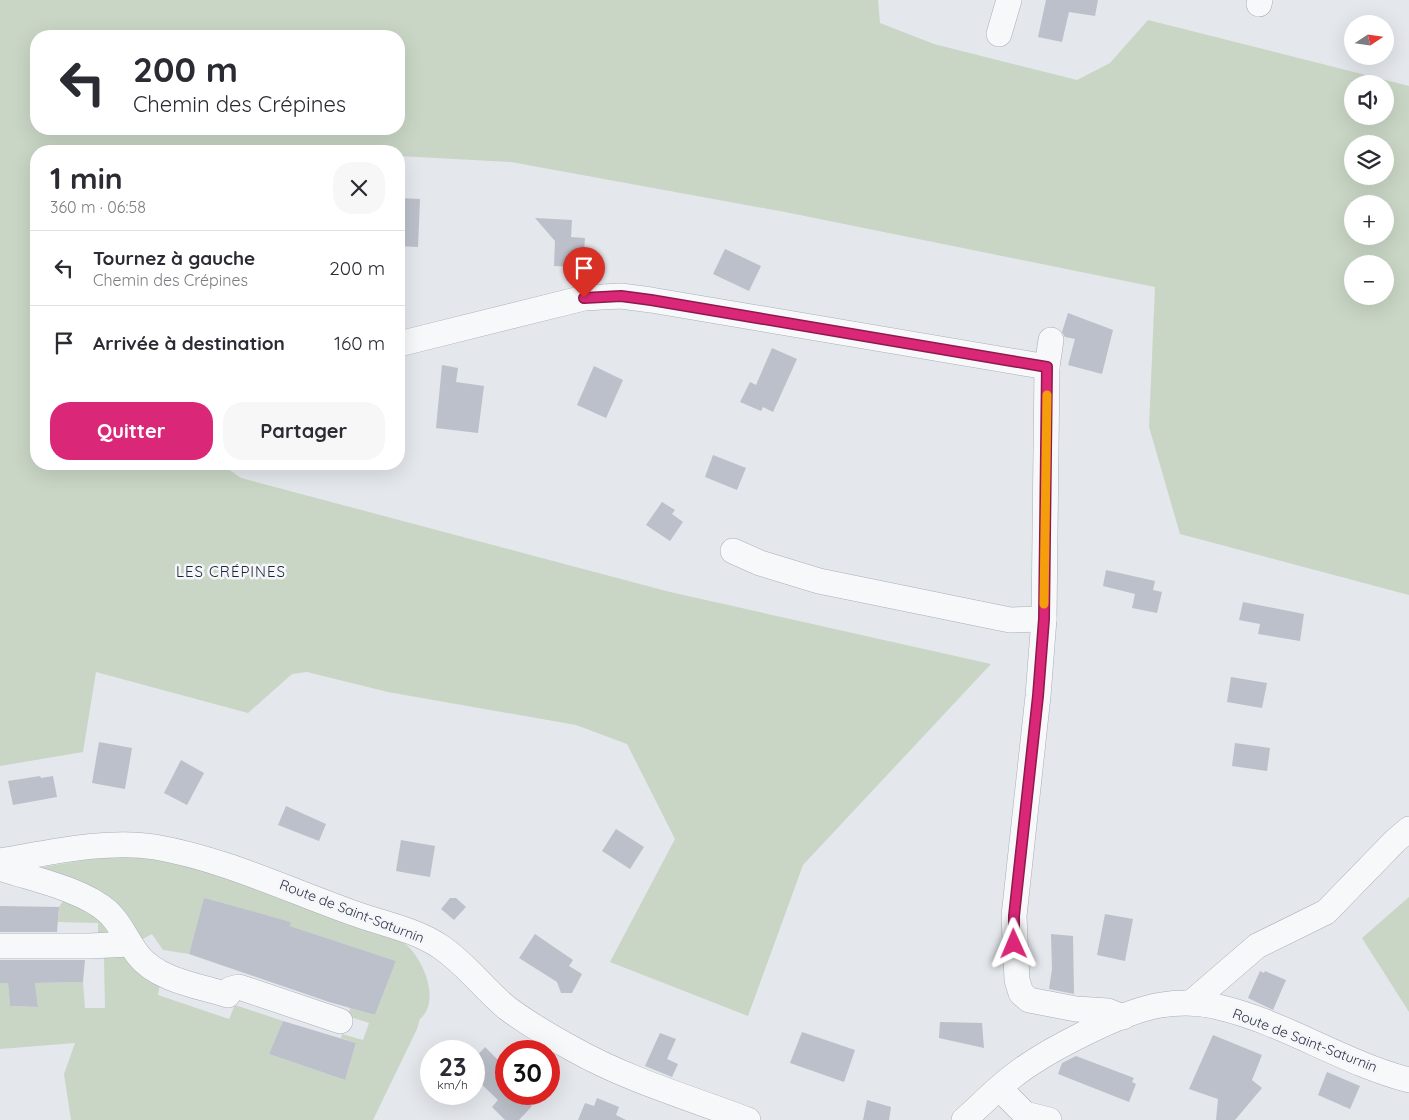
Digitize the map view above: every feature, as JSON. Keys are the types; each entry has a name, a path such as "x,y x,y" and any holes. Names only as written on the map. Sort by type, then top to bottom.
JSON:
{"street":[{"path":"999,34 1009,0"},
{"path":"405,343 577,300 621,296 1047,367"},
{"path":"1051,340 1047,367 1044,619 1038,696 1014,916 1017,980 1021,993 1029,1000 1076,1009 1108,1010 1123,1017"},
{"path":"733,551 760,563 819,581 1010,620 1044,619"},
{"path":"1192,1002 1257,946 1326,912 1395,840 1409,829"},
{"name":"Route de Saint-Saturnin","path":"0,861 76,849 154,847 201,858 285,885 353,913 408,930 440,946 456,958 507,1008 563,1044 612,1070 748,1120"},
{"path":"0,868 72,890 100,906 107,911 130,944 148,964 167,975 228,996 231,988 240,988 340,1021"},
{"path":"0,946 130,944"},
{"name":"Route de Saint-Saturnin","path":"964,1120 1012,1076 1054,1049 1123,1017 1160,1005 1192,1002 1219,1007 1260,1020 1327,1049 1409,1080"},
{"path":"999,1088 1025,1114 1049,1120"}],"green space":[{"path":"0,0 878,0 880,23 934,44 1077,80 1110,63 1148,20 1366,75 1344,75 1344,125 1394,125 1394,82 1409,86 1409,595 1180,534 1149,427 1155,287 785,212 511,162 405,156 405,145 30,145 30,470 230,470 241,478 670,592 991,664 803,865 748,1016 610,962 675,839 627,744 576,725 388,692 307,672 292,674 248,713 96,672 83,752 0,766"},
{"path":"108,856 138,857 185,864 401,941 409,947 422,966 427,978 429,1001 426,1011 420,1019 373,1120 71,1120 64,1074 75,1043 0,1049 0,983 8,983 10,1006 38,1007 35,983 83,982 85,1008 105,1008 104,958 125,953 160,983 158,995 229,1019 235,1005 283,1021 269,1054 345,1080 356,1043 341,1038 342,1034 363,1040 369,1023 348,1016 350,1008 375,1015 396,961 290,926 291,922 204,899 189,954 163,950 152,934 137,942 38,868"},
{"path":"1409,897 1409,1012 1362,938"},
{"path":"65,898 98,912 109,933 98,938 98,923 58,922 59,907"}],"building":[{"path":"1046,0 1098,0 1095,16 1069,12 1062,42 1038,37"},
{"path":"405,198 420,199 418,247 405,246"},
{"path":"535,218 572,220 571,237 585,238 583,267 554,266 555,241"},
{"path":"725,249 761,266 749,291 713,274"},
{"path":"1068,313 1113,330 1102,374 1068,365 1075,339 1065,337 1062,332"},
{"path":"772,348 797,359 773,412 763,407 761,411 740,402 750,382 756,385"},
{"path":"442,365 458,368 456,382 484,386 478,433 436,428"},
{"path":"594,366 623,380 606,418 577,405"},
{"path":"713,455 746,468 737,490 705,477"},
{"path":"662,502 675,510 672,514 683,522 670,541 646,525"},
{"path":"1106,570 1155,581 1153,590 1162,592 1157,613 1132,608 1135,594 1103,586"},
{"path":"1243,602 1304,614 1300,641 1258,634 1260,624 1239,620"},
{"path":"1231,677 1267,683 1262,708 1227,702"},
{"path":"99,742 132,748 125,789 92,783"},
{"path":"1235,743 1270,748 1267,771 1232,766"},
{"path":"181,760 204,773 187,805 164,793"},
{"path":"40,776 41,778 53,776 57,797 13,805 8,781"},
{"path":"286,806 326,824 319,841 278,825"},
{"path":"616,829 644,847 630,869 602,851"},
{"path":"401,840 435,846 430,877 396,871"},
{"path":"204,898 291,922 290,926 396,961 375,1015 329,1002 189,954"},
{"path":"450,898 456,898 466,907 454,920 441,909"},
{"path":"0,906 59,907 57,932 0,932"},
{"path":"1105,914 1133,919 1125,961 1097,955"},
{"path":"535,934 573,960 569,966 582,974 572,993 561,993 557,982 519,958"},
{"path":"1051,934 1073,936 1074,994 1049,989 1052,969"},
{"path":"0,960 85,960 83,982 35,983 38,1007 10,1006 8,983 0,983"},
{"path":"1260,971 1264,973 1265,971 1286,980 1273,1010 1248,998"},
{"path":"283,1021 356,1043 345,1080 269,1054"},
{"path":"940,1022 982,1023 984,1048 939,1038"},
{"path":"802,1032 855,1050 844,1082 790,1063"},
{"path":"660,1033 676,1039 667,1059 678,1064 672,1077 645,1066"},
{"path":"1213,1035 1262,1055 1252,1080 1262,1088 1235,1120 1216,1120 1218,1099 1189,1089"},
{"path":"485,1047 495,1057 495,1097 485,1088"},
{"path":"1076,1056 1134,1078 1132,1082 1136,1084 1129,1102 1058,1074 1062,1063"},
{"path":"1327,1072 1360,1086 1350,1109 1318,1095"},
{"path":"597,1098 619,1107 616,1115 626,1120 578,1120 585,1103 594,1106"},
{"path":"867,1100 891,1107 889,1120 863,1120"},
{"path":"495,1104 532,1106 519,1120 505,1120 492,1107"}],"slow traffic":[{"path":"1044,604 1047,395"}],"district":[{"name":"LES CRÉPINES","path":"231,571"}],"route":[{"path":"584,298 621,296 651,300 1047,367 1044,619 1038,696 1014,916 1014,944"}]}
